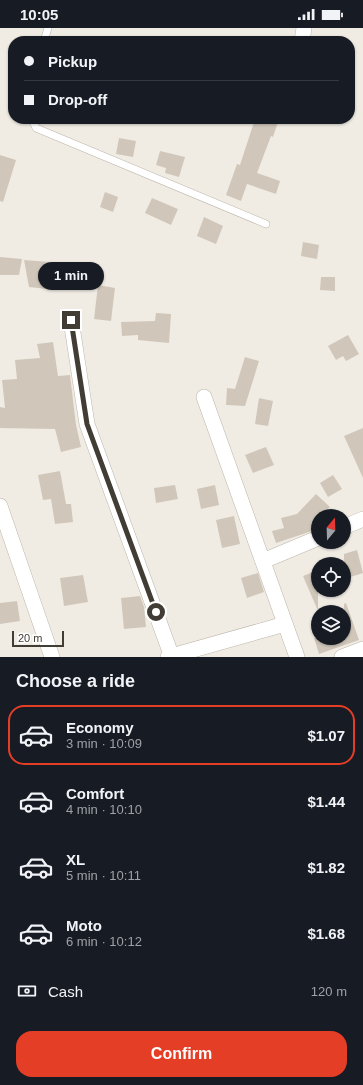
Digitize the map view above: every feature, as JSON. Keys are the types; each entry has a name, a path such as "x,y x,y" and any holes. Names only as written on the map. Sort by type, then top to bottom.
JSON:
{"street":[{"path":"71,320 87,424 170,657 285,624"},
{"path":"204,397 297,657"},
{"path":"0,506 52,657"},
{"path":"351,524 363,519"},
{"path":"263,561 311,541"},
{"path":"342,657 363,649"}],"lane":[{"path":"34,124 36,128 266,224"}],"building":[{"path":"253,124 277,124 273,137 271,136 257,173 280,181 276,194 247,184 241,201 226,195 237,164 240,165"},
{"path":"119,138 136,141 133,157 116,154"},
{"path":"160,151 185,157 179,177 165,173 166,168 156,165"},
{"path":"0,155 16,160 3,202 0,201"},
{"path":"105,192 118,197 113,212 100,207"},
{"path":"152,198 178,209 171,225 145,213"},
{"path":"204,217 223,226 216,244 197,236"},
{"path":"303,242 319,245 317,259 301,256"},
{"path":"0,257 22,259 19,275 0,275"},
{"path":"24,260 50,262 47,289 29,287"},
{"path":"321,277 335,277 335,291 320,290"},
{"path":"98,285 115,288 111,321 94,319"},
{"path":"156,313 171,314 169,343 138,340 138,335 122,336 121,322 155,321"},
{"path":"348,335 359,354 346,361 343,356 336,360 328,346"},
{"path":"53,342 58,376 70,375 76,425 81,447 61,452 55,429 0,428 0,407 5,408 2,380 17,379 15,360 40,358 37,344"},
{"path":"245,357 259,361 245,406 226,405 227,388 235,389"},
{"path":"259,398 273,401 268,426 255,424"},
{"path":"363,428 363,478 344,436"},
{"path":"266,447 274,465 253,473 245,455"},
{"path":"60,471 66,504 71,504 73,522 55,524 51,499 43,500 38,475"},
{"path":"333,475 342,489 328,497 320,483"},
{"path":"175,485 178,499 156,503 154,488"},
{"path":"215,485 219,505 201,509 197,489"},
{"path":"316,494 330,507 328,509 311,509 311,531 276,543 272,531 284,528 281,518 297,514"},
{"path":"234,516 240,544 222,548 216,520"},
{"path":"357,550 363,573 351,577 351,557 344,557 344,554"},
{"path":"258,573 264,592 247,598 241,578"},
{"path":"311,573 311,595 303,576"},
{"path":"83,575 88,602 64,606 60,578"},
{"path":"140,596 144,607 146,627 124,629 121,598"},
{"path":"312,597 318,597 318,605 315,605"},
{"path":"17,601 20,621 0,624 0,603"},
{"path":"351,617 359,640 351,643"},
{"path":"316,645 345,645 319,654"}],"route":[{"path":"71,320 87,424 156,612"}]}
